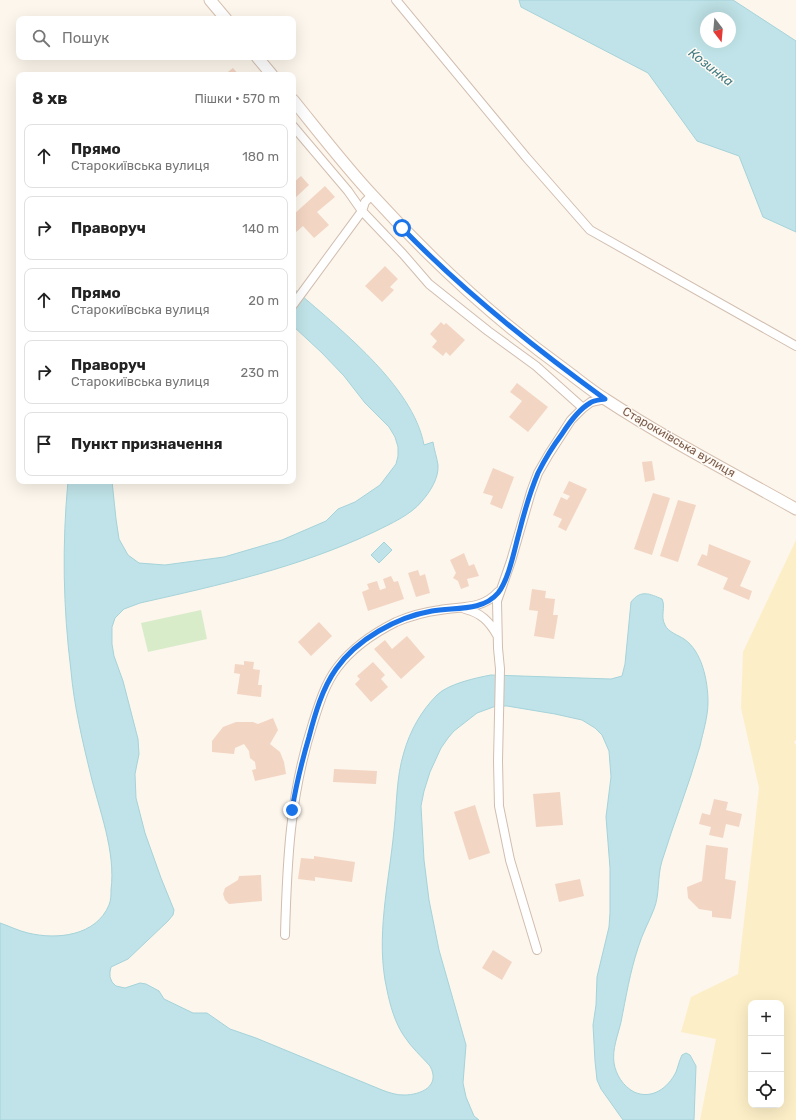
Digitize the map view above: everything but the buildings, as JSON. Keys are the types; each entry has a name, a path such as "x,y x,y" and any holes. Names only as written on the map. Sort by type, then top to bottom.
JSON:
{"street":[{"path":"210,0 223,16"},
{"path":"396,0 526,157 590,230 796,346"},
{"path":"260,60 270,72"},
{"name":"Старокиївська вулиця","path":"296,104 372,195 435,261 493,313 546,356 605,399 676,442 796,509"},
{"path":"296,130 348,191 362,211 438,293 536,366 583,408"},
{"path":"296,301 362,211 365,202 372,195"},
{"path":"285,935 287,871 294,799 311,728 329,681 344,659 368,639 383,629 411,616 442,609 479,605 492,598 501,588 507,573 538,473 548,454 570,420 591,402 605,399"},
{"path":"507,573 500,589 497,602 497,636 500,669 498,786 502,822 510,860 537,950"},
{"path":"462,608 484,617 491,625 497,636"}],"green space":[{"path":"201,610 207,639 148,652 141,623"}],"sand":[{"path":"796,540 796,740 794,742 796,745 796,1120 700,1120 716,1039 681,1032 691,997 738,974 759,788 741,708 743,652"}],"water":[{"name":"Козинка","path":"519,0 733,0 796,41 796,232 763,217 739,156 697,141 648,73 521,7"},
{"path":"296,291 351,339 389,379 405,401 417,423 424,445 433,442 438,465 437,475 431,489 412,511 374,532 289,565 230,582 140,603 124,609 115,618 112,627 114,656 123,681 138,739 139,754 135,774 136,798 145,833 174,910 173,915 168,921 128,959 111,967 110,977 112,982 116,986 125,988 140,983 146,984 159,991 164,999 193,1013 207,1013 230,1029 256,1038 388,1092 398,1095 410,1095 428,1088 433,1079 433,1073 430,1066 413,1048 395,1020 387,990 382,951 384,910 394,830 398,781 401,762 409,736 421,715 437,695 448,688 470,680 491,675 611,679 622,676 625,664 631,602 638,595 650,594 662,599 663,618 666,627 690,644 700,659 707,685 708,708 696,761 662,861 659,873 656,903 640,943 633,966 615,1047 614,1063 618,1076 627,1087 634,1092 647,1094 659,1091 669,1083 676,1072 682,1055 686,1053 690,1055 696,1066 694,1120 623,1120 601,1089 597,1080 593,1025 596,1005 597,977 609,927 610,913 610,868 606,817 611,777 609,751 602,735 595,728 582,720 507,706 496,706 477,713 454,731 448,738 441,748 430,772 421,806 424,860 429,900 439,950 466,1045 463,1083 466,1097 474,1116 479,1120 0,1120 0,923 25,932 39,935 51,936 74,933 95,923 103,915 111,898 112,875 109,846 79,722 72,684 68,647 64,576 68,484 112,484 119,539 128,555 139,563 165,565 224,557 282,540 326,521 338,509 355,502 380,485 396,464 398,447 395,437 389,427 365,403 344,376 296,329"},
{"path":"384,542 392,550 379,563 371,555"}],"route":[{"path":"292,810 299,774 311,728 323,693 336,669 356,648 383,629 397,622 426,612 475,606 484,603 498,592 501,588 511,561 531,492 538,473 548,454 570,420 591,402 605,399 551,360 515,331 470,293 402,228"}]}
